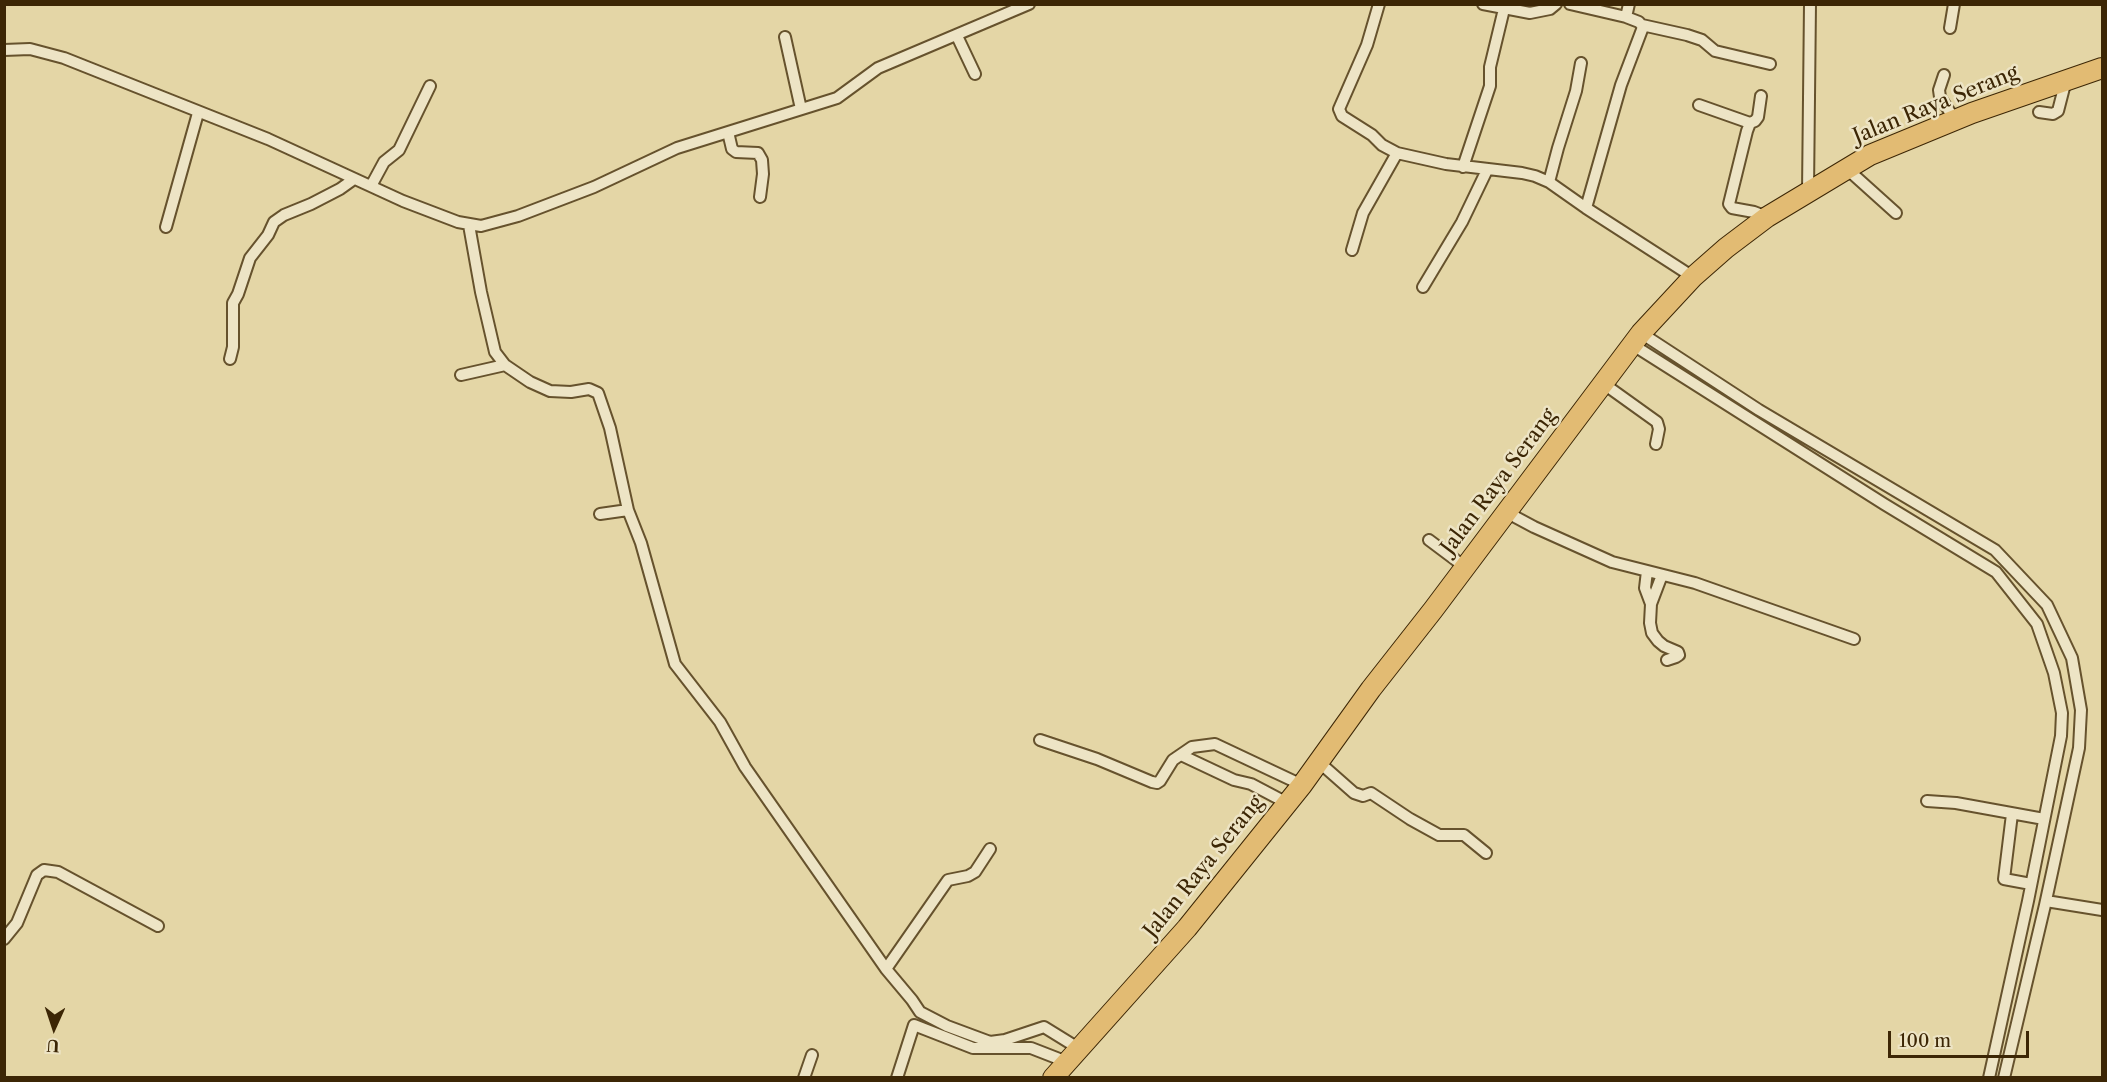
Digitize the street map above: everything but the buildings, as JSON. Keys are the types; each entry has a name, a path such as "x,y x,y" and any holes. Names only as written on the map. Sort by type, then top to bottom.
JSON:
{"highway":[{"name":"Jalan Raya Serang","path":"1053,1077 1187,928 1320,763 1371,689 1637,339 1693,277 1767,217 1846,168 1896,143 1955,120 2103,68"}],"street":[{"path":"4,50 30,49 64,58 268,139 448,219 482,226 518,216 594,187 677,148 837,98 878,68 1029,4"},
{"path":"1379,4 1371,33 1339,113 1372,135 1382,145 1397,153 1463,167 1522,173 1549,182 1693,277"},
{"path":"1483,4 1530,13 1550,9 1556,4"},
{"path":"1570,4 1626,17 1642,25 1687,34 1702,40 1715,51 1770,64"},
{"path":"1626,17 1629,4"},
{"path":"1808,191 1810,4"},
{"path":"1950,28 1954,4"},
{"path":"1463,167 1490,86 1490,67 1504,9"},
{"path":"1586,208 1621,85 1641,36 1642,25"},
{"path":"957,36 975,74"},
{"path":"785,37 801,109"},
{"path":"1549,182 1576,92 1581,63"},
{"path":"1944,75 1939,90 1940,96 1955,120"},
{"path":"2039,112 2053,114 2058,111 2066,80"},
{"path":"371,186 384,162 399,150 430,86"},
{"path":"1699,105 1750,123 1758,117 1761,96"},
{"path":"166,226 198,113"},
{"path":"1750,123 1729,204 1732,208 1767,217"},
{"path":"728,132 732,148 736,152 758,153 762,160 764,174 760,197"},
{"path":"1352,250 1363,213 1397,153"},
{"path":"1846,168 1896,213"},
{"path":"1423,287 1462,222 1487,170"},
{"path":"230,359 233,347 233,303 250,258 268,235 274,222 340,189 354,179"},
{"path":"469,225 495,352 505,365 550,392 589,389 598,393 609,428 628,510 641,543 675,664 720,722 745,767 886,969 920,1012 947,1026 990,1042 1005,1040 1044,1027 1067,1040 1073,1055"},
{"path":"1637,339 1995,550 2047,605 2072,658 2080,710 2079,748 2004,1077"},
{"path":"1637,339 1996,572 2037,624 2054,673 2062,713 2061,736 1989,1077"},
{"path":"461,375 505,365"},
{"path":"1604,384 1657,422 1659,429 1656,444"},
{"path":"600,514 628,510"},
{"path":"1506,512 1612,562 1695,583 1854,639"},
{"path":"1950,544 1960,530"},
{"path":"1429,540 1465,567"},
{"path":"1647,571 1645,588 1651,604"},
{"path":"1662,575 1651,604 1650,623 1652,633 1664,646 1678,652 1679,655 1667,660"},
{"path":"1040,740 1097,759 1152,782 1160,782 1173,760 1192,747 1215,744 1302,785"},
{"path":"1181,754 1234,780 1251,784 1287,803"},
{"path":"1320,763 1354,793 1363,796 1368,793 1374,795 1439,835 1464,835 1486,853"},
{"path":"1927,801 1956,803 2044,819"},
{"path":"2012,814 2004,879 2031,884"},
{"path":"886,969 948,880 968,876 975,872 990,849"},
{"path":"4,939 17,923 36,874 44,870 58,872 158,926"},
{"path":"2028,901 2103,910"},
{"path":"897,1077 914,1025 979,1050 1031,1048 1073,1055"},
{"path":"804,1077 812,1055"}]}
